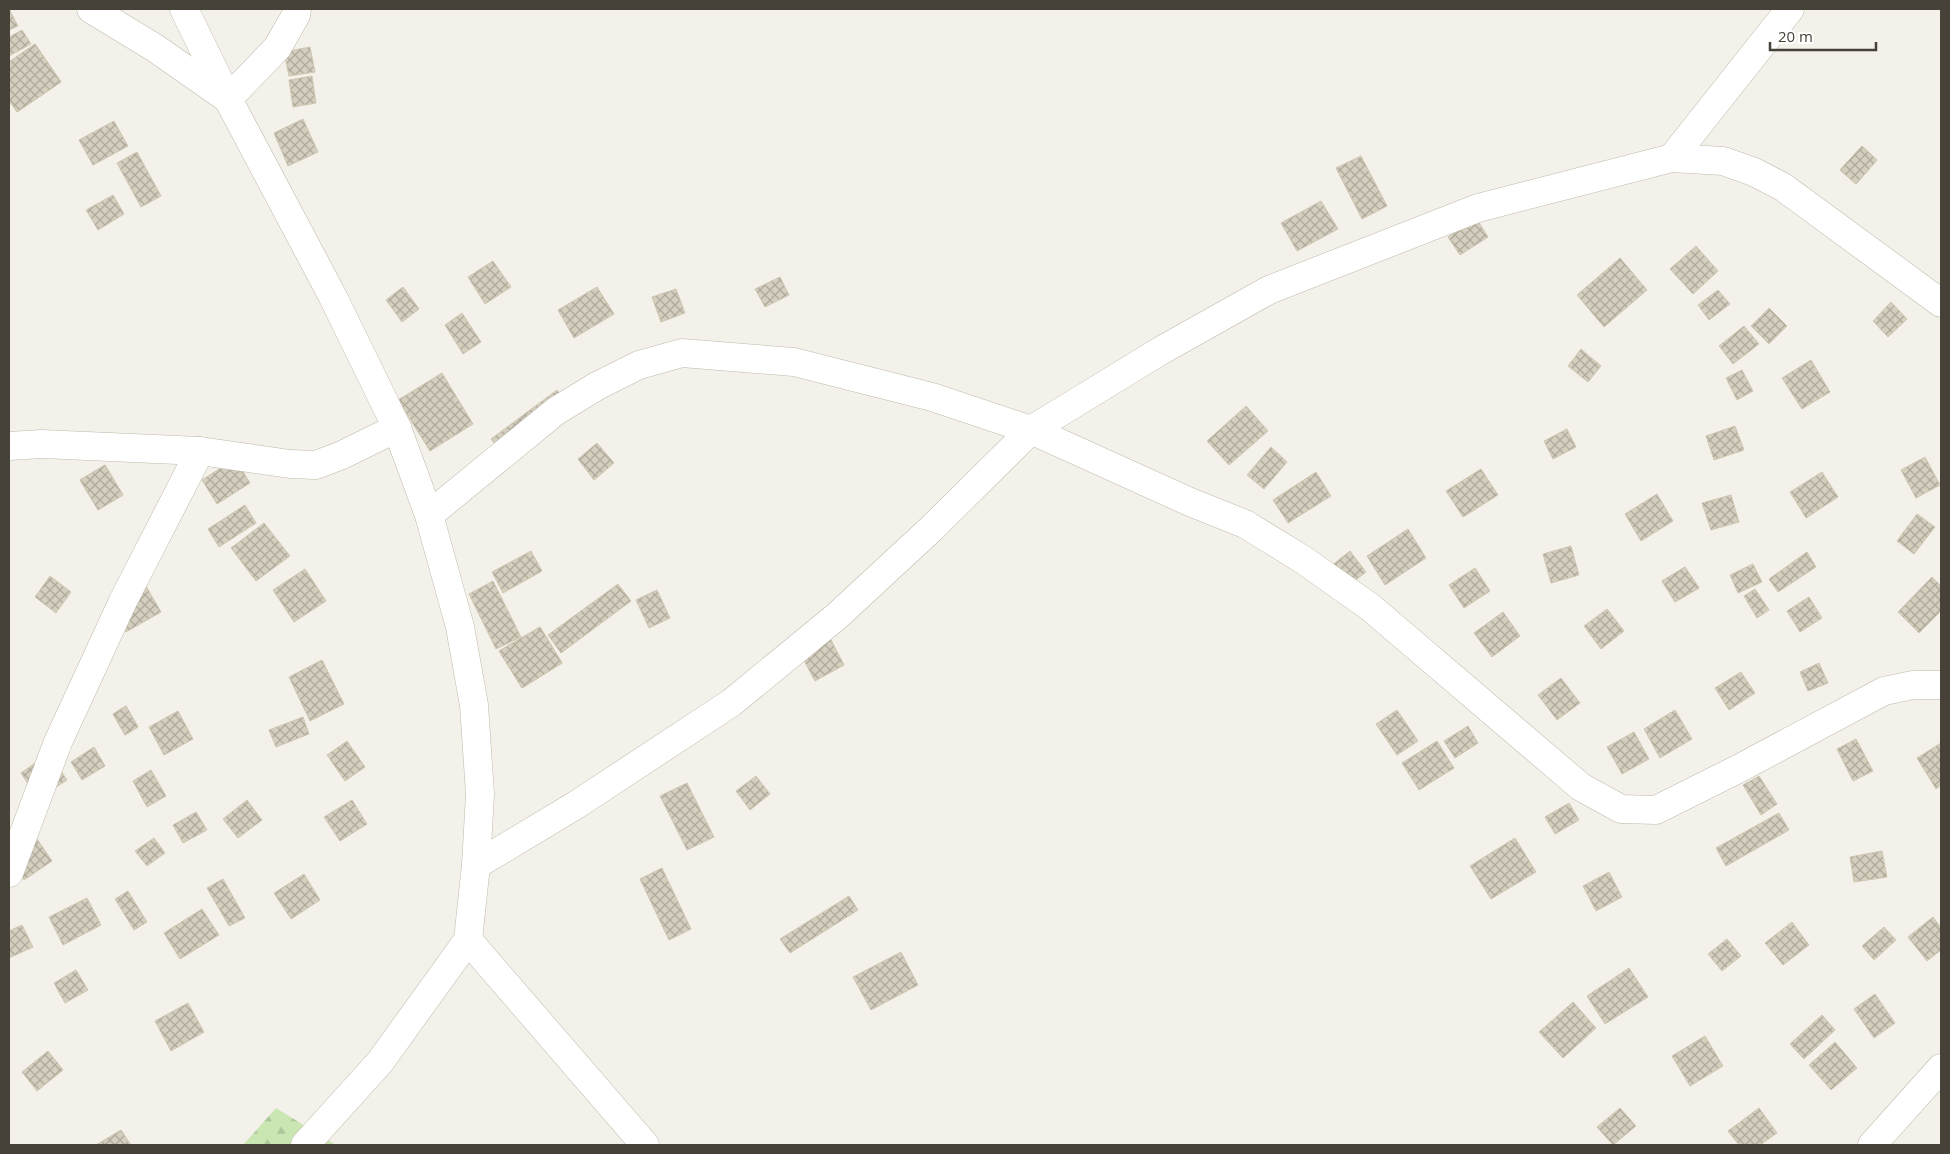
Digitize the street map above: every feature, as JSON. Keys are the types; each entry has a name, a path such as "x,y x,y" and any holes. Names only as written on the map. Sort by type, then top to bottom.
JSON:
{"street":[{"path":"91,9 155,48 228,99"},
{"path":"184,9 228,99 333,297 397,428 429,515 460,627 474,705 480,794 476,865 468,940 380,1062 305,1145"},
{"path":"228,99 277,48 296,15 297,9"},
{"path":"1672,158 1790,9"},
{"path":"476,865 576,805 731,703 837,616 932,528 1031,430 1162,350 1269,290 1478,208 1672,158 1723,161 1754,172 1783,187 1941,304"},
{"path":"429,515 556,411 597,386 639,365 682,353 794,362 932,397 1031,430 1190,502 1245,524 1302,559 1370,607 1581,787 1621,809 1656,810 1738,769 1884,691 1913,685 1941,685"},
{"path":"9,446 42,444 200,451 290,464 316,465 342,455 397,428"},
{"path":"9,873 58,742 123,601 200,451"},
{"path":"468,940 645,1145"},
{"path":"1872,1145 1941,1068"}],"green space":[{"path":"276,1108 336,1145 243,1145"}],"building":[{"path":"9,9 18,26 9,30"},
{"path":"22,30 31,44 9,56 9,37"},
{"path":"35,44 61,82 17,112 9,100 9,62"},
{"path":"35,44 61,82 17,112 9,100 9,62"},
{"path":"310,47 315,72 289,76 284,52"},
{"path":"312,76 316,103 293,107 289,80"},
{"path":"303,119 318,152 288,166 274,133"},
{"path":"114,121 128,146 93,165 79,140"},
{"path":"1862,146 1877,160 1856,184 1840,170"},
{"path":"1862,146 1877,160 1856,184 1840,170"},
{"path":"137,152 161,196 141,207 117,163"},
{"path":"1361,156 1387,206 1362,219 1336,168"},
{"path":"113,195 124,214 98,230 86,210"},
{"path":"1321,201 1338,229 1297,251 1281,223"},
{"path":"1476,218 1488,237 1460,255 1448,237"},
{"path":"1696,246 1718,271 1693,294 1670,269"},
{"path":"1620,258 1647,290 1604,327 1577,295"},
{"path":"493,261 511,287 485,304 468,277"},
{"path":"780,277 789,295 765,307 755,289"},
{"path":"403,287 419,309 402,322 386,300"},
{"path":"597,287 614,314 574,338 558,310"},
{"path":"676,289 685,313 661,322 652,297"},
{"path":"1718,290 1730,304 1709,320 1698,305"},
{"path":"1891,302 1907,319 1888,337 1873,321"},
{"path":"1769,308 1787,326 1769,344 1751,326"},
{"path":"462,313 481,342 463,354 445,325"},
{"path":"1744,326 1759,344 1733,364 1719,346"},
{"path":"1581,349 1601,366 1588,382 1568,366"},
{"path":"1811,360 1830,392 1802,409 1782,378"},
{"path":"1742,370 1753,391 1737,400 1726,378"},
{"path":"442,373 473,424 430,451 398,400"},
{"path":"557,390 571,409 506,458 491,439"},
{"path":"1246,406 1268,431 1229,465 1207,441"},
{"path":"1735,426 1744,450 1714,460 1706,436"},
{"path":"1567,429 1576,447 1553,459 1544,441"},
{"path":"597,443 614,463 594,480 578,459"},
{"path":"1271,447 1287,462 1264,489 1247,475"},
{"path":"1925,457 1940,485 1916,498 1901,470"},
{"path":"235,459 250,483 217,504 202,480"},
{"path":"105,465 123,495 98,510 80,480"},
{"path":"105,465 123,495 98,510 80,480"},
{"path":"1481,469 1498,495 1463,517 1446,491"},
{"path":"1316,472 1331,496 1288,523 1273,500"},
{"path":"1822,472 1838,497 1806,518 1790,492"},
{"path":"1657,494 1673,521 1641,541 1625,514"},
{"path":"1731,495 1739,522 1711,530 1702,503"},
{"path":"245,505 256,523 219,547 208,529"},
{"path":"1917,514 1935,527 1914,554 1897,541"},
{"path":"264,523 290,556 256,581 231,548"},
{"path":"1408,529 1426,558 1385,585 1367,556"},
{"path":"1571,546 1579,575 1551,583 1543,554"},
{"path":"531,551 542,571 503,593 492,572"},
{"path":"1350,551 1366,572 1347,587 1331,566"},
{"path":"1807,552 1816,567 1778,592 1769,579"},
{"path":"1753,564 1762,582 1738,593 1730,575"},
{"path":"1685,567 1699,588 1675,602 1662,581"},
{"path":"1685,567 1699,588 1675,602 1662,581"},
{"path":"1475,568 1490,591 1464,608 1449,585"},
{"path":"305,569 326,601 294,622 273,590"},
{"path":"50,576 71,592 56,613 35,597"},
{"path":"1932,577 1941,586 1941,611 1919,633 1898,612"},
{"path":"143,581 161,612 126,632 108,600"},
{"path":"493,581 521,637 496,649 469,594"},
{"path":"618,584 631,601 561,653 548,635"},
{"path":"1755,589 1769,610 1757,618 1744,596"},
{"path":"657,590 670,618 649,628 636,600"},
{"path":"1809,597 1822,618 1800,632 1787,611"},
{"path":"1607,609 1624,631 1601,649 1584,626"},
{"path":"1503,612 1520,636 1492,657 1474,633"},
{"path":"540,627 562,663 522,688 499,651"},
{"path":"540,627 562,663 522,688 499,651"},
{"path":"830,638 844,665 815,681 800,653"},
{"path":"322,660 344,704 310,721 289,677"},
{"path":"1819,663 1828,683 1808,691 1800,672"},
{"path":"1741,672 1755,693 1729,710 1715,688"},
{"path":"1561,678 1580,703 1557,720 1538,695"},
{"path":"126,706 138,727 125,735 113,714"},
{"path":"126,706 138,727 125,735 113,714"},
{"path":"1397,710 1418,741 1397,755 1376,724"},
{"path":"1675,710 1692,739 1660,758 1644,729"},
{"path":"178,711 193,739 164,755 149,727"},
{"path":"303,717 309,734 276,747 269,730"},
{"path":"1468,726 1478,743 1455,758 1444,741"},
{"path":"1634,732 1649,759 1622,774 1607,747"},
{"path":"1856,739 1873,771 1853,781 1837,749"},
{"path":"347,741 365,767 345,781 327,755"},
{"path":"1437,741 1454,768 1419,790 1402,763"},
{"path":"1941,743 1941,785 1936,789 1917,758"},
{"path":"94,747 105,766 82,780 71,762"},
{"path":"49,753 67,780 38,799 21,773"},
{"path":"151,770 166,796 147,807 133,781"},
{"path":"756,776 770,794 750,810 736,791"},
{"path":"1759,776 1777,804 1761,815 1743,785"},
{"path":"687,783 714,837 687,850 660,796"},
{"path":"247,800 262,820 238,838 223,819"},
{"path":"352,800 367,824 340,841 324,817"},
{"path":"1569,803 1579,820 1555,834 1545,817"},
{"path":"196,812 207,830 183,843 173,825"},
{"path":"1779,813 1789,830 1726,866 1716,848"},
{"path":"35,836 52,861 24,880 9,857"},
{"path":"154,838 165,853 147,866 135,851"},
{"path":"1515,838 1536,872 1491,899 1470,866"},
{"path":"1882,851 1887,877 1854,882 1850,857"},
{"path":"662,868 691,929 669,940 640,879"},
{"path":"1609,872 1622,897 1596,911 1583,886"},
{"path":"304,874 320,900 291,919 274,893"},
{"path":"223,879 245,918 229,926 207,888"},
{"path":"128,891 147,922 134,930 115,899"},
{"path":"849,896 858,910 790,953 780,939"},
{"path":"87,898 101,925 63,945 49,917"},
{"path":"202,909 219,935 180,959 164,933"},
{"path":"1933,917 1941,928 1941,950 1927,961 1908,937"},
{"path":"1792,922 1809,945 1783,965 1765,943"},
{"path":"22,925 33,947 9,958 9,931"},
{"path":"1884,927 1896,940 1874,960 1862,946"},
{"path":"1727,939 1741,956 1722,971 1708,954"},
{"path":"901,952 918,985 871,1010 853,977"},
{"path":"1629,968 1648,997 1605,1024 1587,996"},
{"path":"76,970 88,990 65,1003 54,983"},
{"path":"1875,994 1895,1023 1874,1038 1854,1009"},
{"path":"1573,1002 1596,1028 1563,1058 1539,1032"},
{"path":"188,1003 204,1032 171,1051 155,1021"},
{"path":"1822,1015 1835,1030 1804,1059 1790,1044"},
{"path":"1705,1036 1723,1066 1690,1086 1672,1056"},
{"path":"1835,1042 1857,1068 1831,1090 1809,1065"},
{"path":"48,1051 63,1070 37,1091 22,1072"},
{"path":"1620,1108 1636,1126 1613,1145 1597,1127"},
{"path":"1759,1108 1777,1133 1760,1145 1739,1145 1728,1131"},
{"path":"121,1130 131,1145 96,1145"}]}
